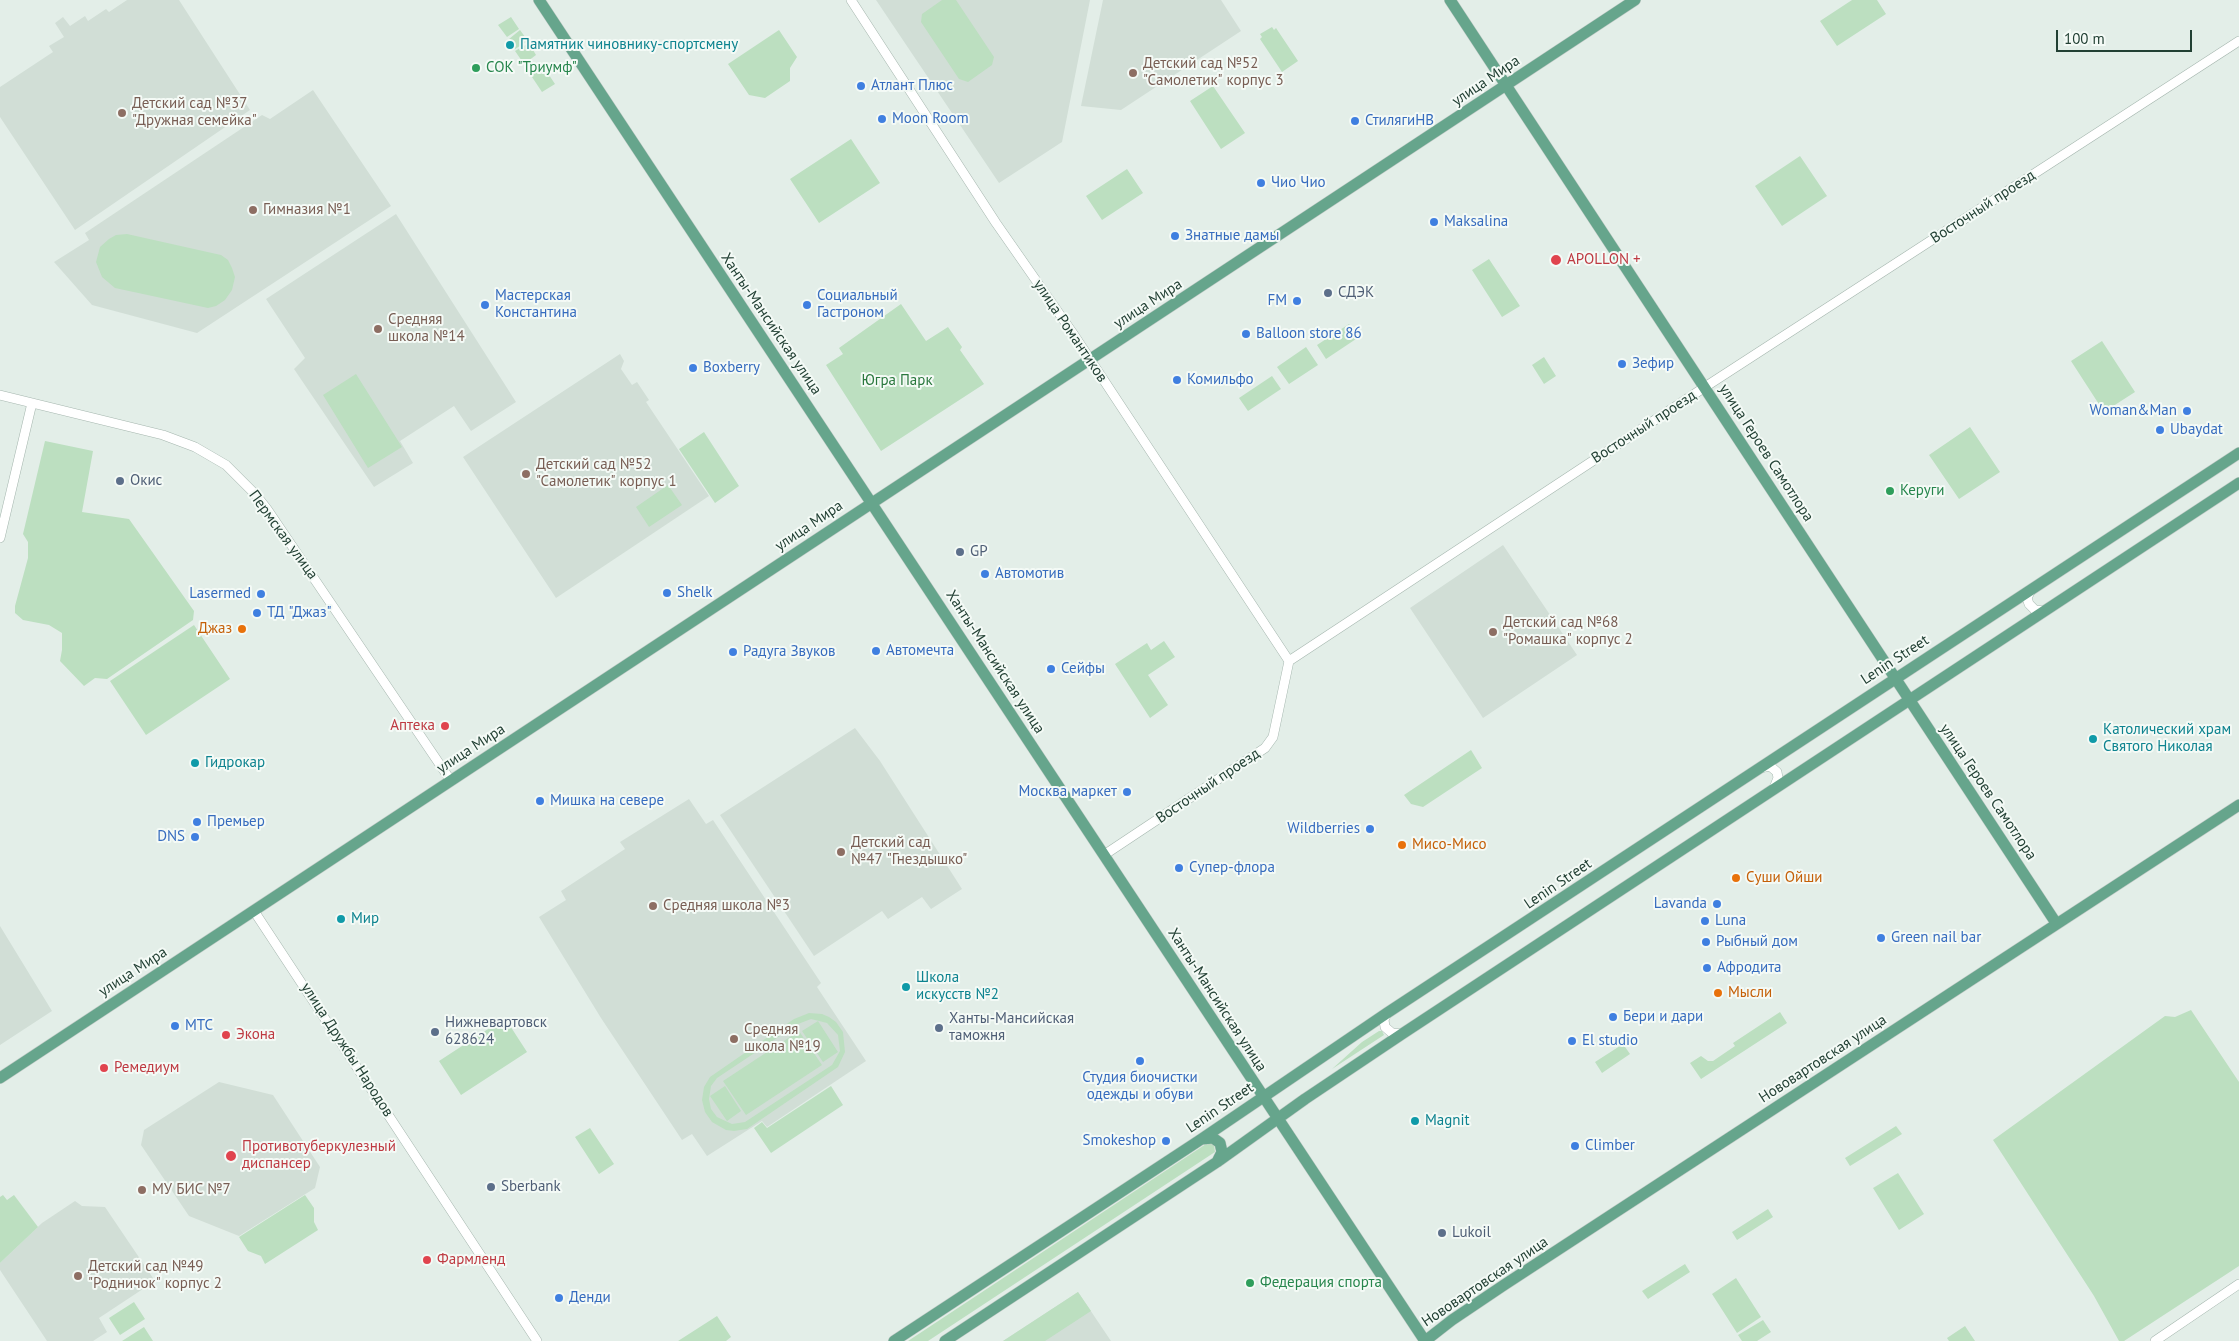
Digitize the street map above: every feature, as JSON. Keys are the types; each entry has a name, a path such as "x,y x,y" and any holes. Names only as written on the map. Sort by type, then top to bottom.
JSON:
{"main road":[{"name":"Ханты-Мансийская улица","path":"539,0 1425,1341"},
{"name":"улица Героев Самотлора","path":"1450,0 2056,923"},
{"name":"улица Мира","path":"0,1078 1636,0"},
{"name":"Lenin Street","path":"894,1341 1200,1140 1387,1013 2239,453"},
{"path":"945,1341 1216,1162 1402,1034 2239,483"},
{"name":"Нововартовская улица","path":"1425,1341 1474,1305 2239,805"},
{"path":"1200,1140 1213,1138 1220,1143 1222,1152 1216,1162"}],"street":[{"name":"улица Романтиков","path":"851,0 996,223 1090,360 1289,661"},
{"name":"Восточный проезд","path":"1104,855 1265,748 1273,737 1289,661 1705,387 2239,41"},
{"name":"Пермская улица","path":"0,395 163,435 195,447 212,456 232,471 268,509 451,781"},
{"path":"0,538 32,403"},
{"path":"2031,590 2028,598 2029,604 2035,610 2044,611"},
{"path":"1760,768 1770,766 1777,772 1778,778 1774,788"},
{"name":"улица Дружбы Народов","path":"254,910 537,1341"},
{"path":"1387,1013 1384,1020 1385,1027 1392,1033 1402,1034"},
{"path":"2155,1341 2239,1284"}],"shaded area":[{"name":"Детский сад №37 \"Дружная семейка\"","path":"127,0 179,0 250,110 75,230 0,117 0,87 53,52 49,46 64,37 55,23 63,17 70,26 85,16 88,21 106,9 109,12"},
{"path":"876,0 1090,0 1062,142 999,183"},
{"name":"Детский сад №52 \"Самолетик\" корпус 3","path":"1103,0 1221,0 1241,31 1121,110 1081,106"},
{"name":"Гимназия №1","path":"313,90 391,206 197,333 92,305 54,262 89,240 85,233 262,115 270,119"},
{"name":"Средняя школа №14","path":"396,214 516,402 471,431 454,406 400,441 413,463 374,487 294,369 305,358 266,299"},
{"path":"620,354 624,361 621,369 632,385 637,382 649,400 646,402 709,496 556,598 463,457"},
{"name":"Детский сад №68 \"Ромашка\" корпус 2","path":"1503,545 1577,655 1483,718 1410,608"},
{"name":"Детский сад №47 \"Гнездышко\"","path":"855,728 880,761 962,889 931,909 922,897 888,919 882,911 814,956 720,815"},
{"path":"689,799 706,824 713,820 821,983 817,987 866,1061 767,1127 762,1121 707,1156 692,1134 682,1140 601,1018 539,917 566,900 561,891 625,849 620,842"},
{"path":"0,926 52,1011 0,1045"},
{"name":"Противотуберкулезный диспансер","path":"219,1082 273,1095 320,1167 315,1188 239,1236 189,1216 141,1145 144,1130"},
{"name":"Детский сад №49 \"Родничок\" корпус 2","path":"75,1201 82,1206 105,1207 155,1281 99,1318 107,1332 93,1341 47,1341 0,1270 0,1263 42,1223"},
{"path":"1078,1292 1111,1341 1003,1341"}],"green space":[{"path":"942,0 956,0 994,57 992,65 968,82 959,79 921,22 922,14"},
{"path":"1852,0 1877,0 1886,14 1837,46 1820,21"},
{"path":"511,17 519,29 507,37 498,25"},
{"path":"1272,27 1274,30 1276,28 1298,61 1282,72 1260,39 1262,37 1260,34"},
{"path":"520,30 528,41 515,49 513,42 509,39"},
{"path":"779,30 797,57 790,68 790,81 765,98 749,95 728,64"},
{"path":"529,43 536,55 524,64 515,51"},
{"path":"528,71 549,75 555,84 542,92"},
{"path":"1213,86 1245,133 1221,149 1190,101"},
{"path":"851,139 880,183 819,223 790,179"},
{"path":"1800,156 1827,196 1782,226 1755,186"},
{"path":"1127,169 1143,193 1102,220 1086,196"},
{"path":"127,234 221,255 228,260 235,277 232,290 225,300 216,306 208,308 115,288 102,277 96,262 100,247 116,235"},
{"path":"1489,259 1520,306 1502,317 1472,270"},
{"name":"Югра Парк","path":"901,304 926,341 948,327 962,347 960,350 984,384 881,451 826,365 843,354 839,348"},
{"path":"1349,324 1359,337 1326,359 1317,345"},
{"path":"2102,341 2135,392 2104,412 2071,361"},
{"path":"1306,347 1318,365 1289,384 1277,367"},
{"path":"1544,357 1556,376 1544,384 1532,365"},
{"path":"356,374 402,447 368,468 323,395"},
{"path":"1272,376 1281,389 1248,411 1239,398"},
{"path":"1970,427 2000,472 1959,499 1929,455"},
{"path":"704,432 739,486 715,503 679,449"},
{"path":"45,441 93,451 82,512 129,519 194,611 193,620 107,679 95,678 84,686 60,661 62,633 49,625 23,620 15,613 15,606 28,558 28,542 23,534"},
{"path":"668,485 682,505 649,527 636,507"},
{"path":"194,625 230,679 146,735 110,681"},
{"path":"1164,641 1175,657 1148,675 1168,705 1150,718 1115,664 1147,643 1151,650"},
{"path":"1471,750 1482,768 1423,807 1411,804 1404,795"},
{"path":"2191,1010 2239,1082 2239,1266 2124,1341 2119,1341 2094,1296 1993,1140 2165,1016 2175,1017"},
{"path":"1780,1012 1787,1023 1701,1079 1690,1063 1701,1056 1708,1061 1713,1061 1735,1046 1733,1043"},
{"path":"809,1013 822,1014 836,1022 843,1032 845,1052 838,1067 747,1129 726,1130 712,1122 705,1112 702,1100 704,1087 710,1077 794,1019","holes":["811,1019 827,1023 838,1035 840,1051 832,1065 745,1122 732,1124 717,1117 711,1109 709,1099 711,1086 717,1078 798,1024"]},
{"path":"505,1018 527,1052 461,1095 439,1061"},
{"path":"818,1021 838,1052 823,1062 802,1031"},
{"path":"799,1031 822,1065 746,1115 723,1081"},
{"path":"1382,1031 1384,1035 1332,1069 1362,1042"},
{"path":"1623,1044 1630,1054 1602,1073 1595,1062"},
{"path":"725,1086 741,1111 727,1121 710,1096"},
{"path":"831,1086 843,1105 771,1153 754,1128 762,1122 767,1128"},
{"path":"1896,1126 1902,1134 1850,1166 1845,1158"},
{"path":"590,1128 614,1164 599,1174 575,1137"},
{"path":"1209,1142 1214,1145 1215,1152 928,1341 908,1341"},
{"path":"1898,1173 1924,1214 1899,1230 1873,1188"},
{"path":"3,1195 7,1200 14,1195 38,1227 0,1263 0,1197"},
{"path":"305,1195 314,1208 314,1222 318,1230 265,1264 261,1256 248,1251 239,1237"},
{"path":"1768,1209 1773,1217 1737,1240 1732,1232"},
{"path":"1685,1264 1690,1272 1648,1299 1642,1291"},
{"path":"1736,1278 1761,1317 1737,1333 1712,1294"},
{"path":"1078,1292 1091,1311 1045,1341 1003,1341"},
{"path":"134,1302 145,1319 120,1335 109,1318"},
{"path":"717,1316 731,1337 726,1341 678,1341"},
{"path":"1763,1320 1771,1332 1757,1341 1742,1341 1738,1335"},
{"path":"1965,1326 1975,1341 1949,1341 1947,1338"},
{"path":"144,1327 153,1341 122,1341"}],"place":[{"name":"Памятник чиновнику-спортсмену","path":"510,45"},
{"name":"СОК \"Триумф\"","path":"476,68"},
{"name":"Детский сад №52 \"Самолетик\" корпус 3","path":"1133,73"},
{"name":"Атлант Плюс","path":"861,86"},
{"name":"Детский сад №37 \"Дружная семейка\"","path":"122,113"},
{"name":"Moon Room","path":"882,119"},
{"name":"СтилягиНВ","path":"1355,121"},
{"name":"Чио Чио","path":"1261,183"},
{"name":"Гимназия №1","path":"253,210"},
{"name":"Maksalina","path":"1434,222"},
{"name":"Знатные дамы","path":"1175,236"},
{"name":"APOLLON +","path":"1556,260"},
{"name":"СДЭК","path":"1328,293"},
{"name":"FM","path":"1297,301"},
{"name":"Мастерская Константина","path":"485,305"},
{"name":"Социальный Гастроном","path":"807,305"},
{"name":"Средняя школа №14","path":"378,329"},
{"name":"Balloon store 86","path":"1246,334"},
{"name":"Зефир","path":"1622,364"},
{"name":"Boxberry","path":"693,368"},
{"name":"Комильфо","path":"1177,380"},
{"name":"Woman&Man","path":"2187,411"},
{"name":"Ubaydat","path":"2160,430"},
{"name":"Детский сад №52 \"Самолетик\" корпус 1","path":"526,474"},
{"name":"Окис","path":"120,481"},
{"name":"Керуги","path":"1890,491"},
{"name":"GP","path":"960,552"},
{"name":"Автомотив","path":"985,574"},
{"name":"Shelk","path":"667,593"},
{"name":"Lasermed","path":"261,594"},
{"name":"ТД \"Джаз\"","path":"257,613"},
{"name":"Джаз","path":"242,629"},
{"name":"Детский сад №68 \"Ромашка\" корпус 2","path":"1493,632"},
{"name":"Автомечта","path":"876,651"},
{"name":"Радуга Звуков","path":"733,652"},
{"name":"Сейфы","path":"1051,669"},
{"name":"Аптека","path":"445,726"},
{"name":"Католический храм Святого Николая","path":"2093,739"},
{"name":"Гидрокар","path":"195,763"},
{"name":"Москва маркет","path":"1127,792"},
{"name":"Мишка на севере","path":"540,801"},
{"name":"Премьер","path":"197,822"},
{"name":"Wildberries","path":"1370,829"},
{"name":"DNS","path":"195,837"},
{"name":"Мисо-Мисо","path":"1402,845"},
{"name":"Детский сад №47 \"Гнездышко\"","path":"841,852"},
{"name":"Супер-флора","path":"1179,868"},
{"name":"Суши Ойши","path":"1736,878"},
{"name":"Lavanda","path":"1717,904"},
{"name":"Средняя школа №3","path":"653,906"},
{"name":"Мир","path":"341,919"},
{"name":"Luna","path":"1705,921"},
{"name":"Green nail bar","path":"1881,938"},
{"name":"Рыбный дом","path":"1706,942"},
{"name":"Афродита","path":"1707,968"},
{"name":"Школа искусств №2","path":"906,987"},
{"name":"Мысли","path":"1718,993"},
{"name":"Бери и дари","path":"1613,1017"},
{"name":"МТС","path":"175,1026"},
{"name":"Ханты-Мансийская таможня","path":"939,1028"},
{"name":"Нижневартовск 628624","path":"435,1032"},
{"name":"Экона","path":"226,1035"},
{"name":"Средняя школа №19","path":"734,1039"},
{"name":"El studio","path":"1572,1041"},
{"name":"Студия биочистки одежды и обуви","path":"1140,1061"},
{"name":"Ремедиум","path":"104,1068"},
{"name":"Magnit","path":"1415,1121"},
{"name":"Smokeshop","path":"1166,1141"},
{"name":"Climber","path":"1575,1146"},
{"name":"Противотуберкулезный диспансер","path":"231,1156"},
{"name":"Sberbank","path":"491,1187"},
{"name":"МУ БИС №7","path":"142,1190"},
{"name":"Lukoil","path":"1442,1233"},
{"name":"Фармленд","path":"427,1260"},
{"name":"Детский сад №49 \"Родничок\" корпус 2","path":"78,1276"},
{"name":"Федерация спорта","path":"1250,1283"},
{"name":"Денди","path":"559,1298"}]}
